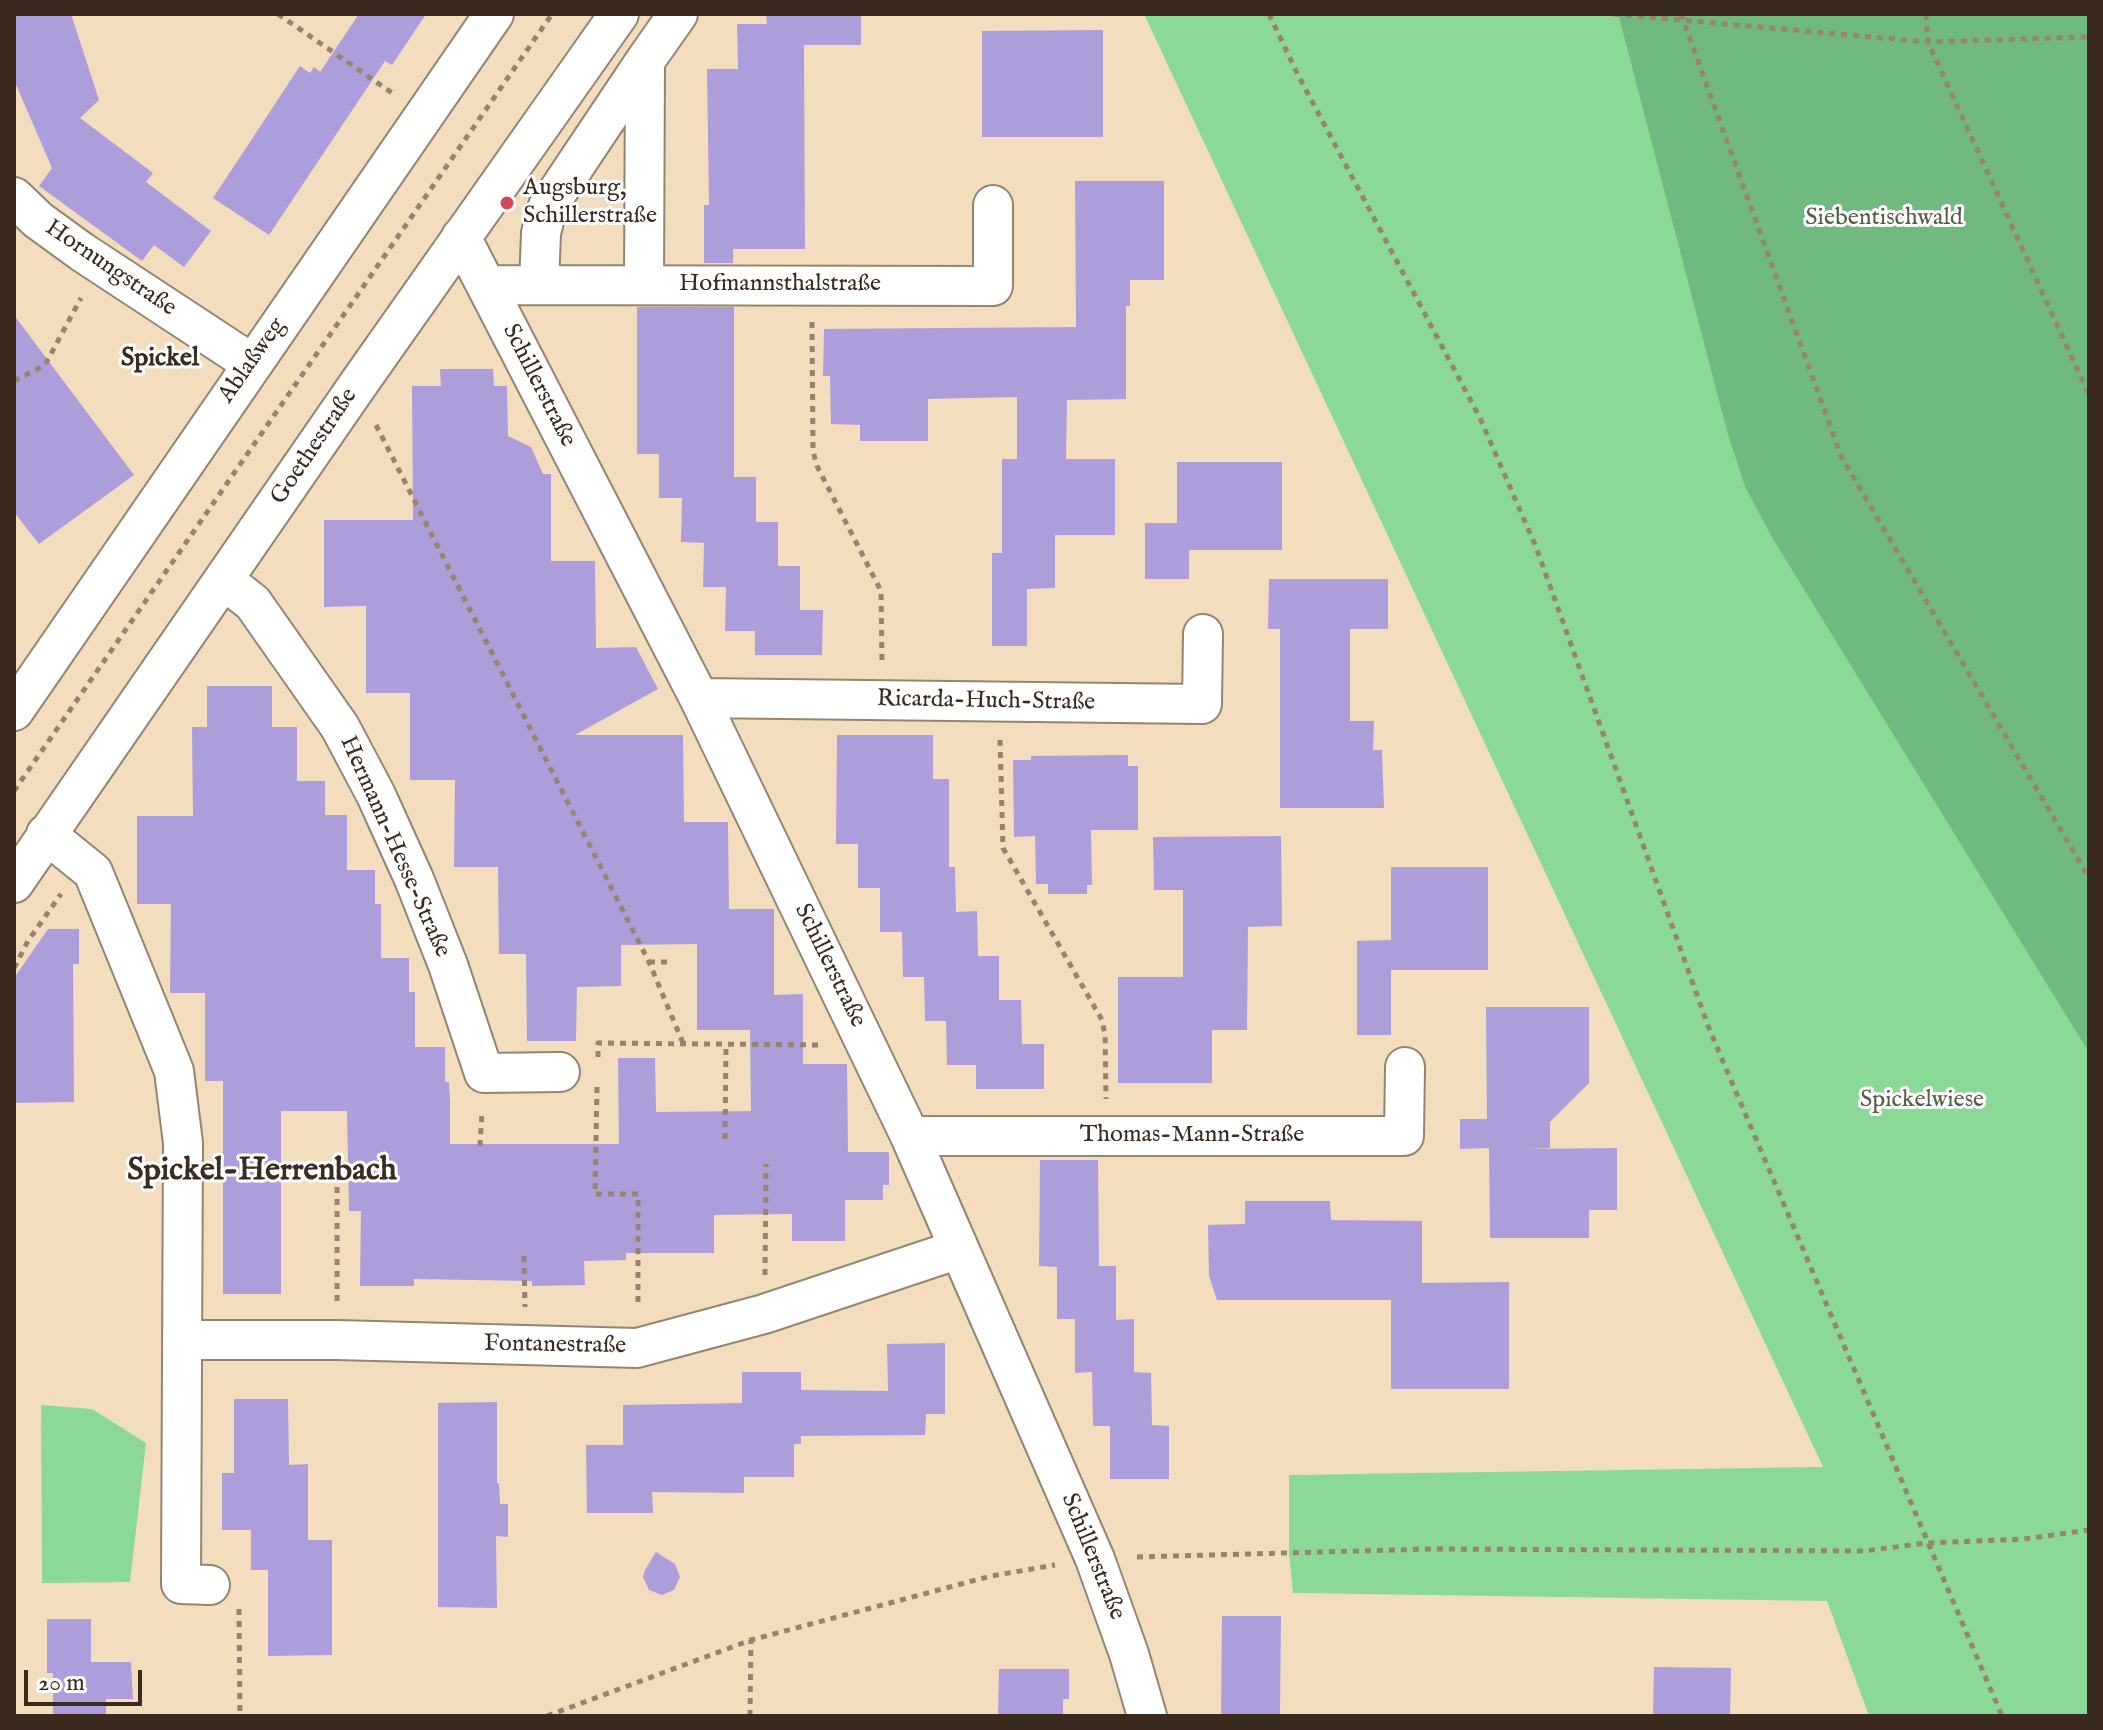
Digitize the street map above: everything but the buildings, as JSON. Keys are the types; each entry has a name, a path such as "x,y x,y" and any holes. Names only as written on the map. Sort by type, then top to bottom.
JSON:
{"street":[{"name":"Ablaßweg","path":"14,711 494,14"},
{"name":"Goethestraße","path":"14,883 357,386 619,14"},
{"path":"539,284 541,233 548,206 678,14"},
{"path":"644,285 645,61"},
{"name":"Hornungstraße","path":"14,197 38,220 251,363"},
{"name":"Hofmannsthalstraße","path":"486,285 993,286 993,205"},
{"name":"Schillerstraße","path":"461,237 699,698 868,1045 1095,1559 1129,1654 1147,1716"},
{"name":"Hermann-Hesse-Straße","path":"224,580 253,603 347,741 376,795 448,965 484,1073 579,1072"},
{"name":"Ricarda-Huch-Straße","path":"699,698 1202,704 1203,634"},
{"path":"46,834 93,872 174,1071 183,1143 181,1584 210,1585"},
{"name":"Thomas-Mann-Straße","path":"910,1136 1404,1136 1405,1067"},
{"name":"Fontanestraße","path":"184,1340 337,1340 637,1348 764,1314 959,1249"}],"path":[{"path":"278,14 425,116"},
{"path":"14,791 552,14"},
{"path":"1269,14 1304,87 1480,418 1499,461 1541,562 1710,1031 2002,1716"},
{"path":"1614,14 1928,42 2089,37"},
{"path":"1681,14 1841,456 2089,878"},
{"path":"1926,14 1928,42 2089,395"},
{"path":"14,381 45,365 101,264"},
{"path":"812,285 813,451 817,466 881,591 881,700"},
{"path":"357,386 649,962 683,1043"},
{"path":"999,702 1003,848 1104,1027 1106,1136"},
{"path":"14,968 28,941 82,864"},
{"path":"649,962 673,962"},
{"path":"637,1348 638,1194 595,1194 597,1086 579,1072 598,1043 868,1045"},
{"path":"725,1139 726,1044"},
{"path":"337,1154 337,1340"},
{"path":"764,1314 766,1164"},
{"path":"524,1256 525,1346"},
{"path":"547,1716 751,1640 991,1576 1095,1559 1431,1549 1864,1551 1927,1543 2024,1539 2089,1530"},
{"path":"210,1585 239,1585 240,1716"},
{"path":"750,1716 751,1640"}],"green space":[{"name":"Spickelwiese","path":"1144,14 1618,14 1727,432 1745,487 1771,536 2089,1053 2089,1716 1869,1716 1827,1601 1293,1593 1289,1553 1289,1475 1823,1467"},
{"name":"Siebentischwald","path":"1618,14 2089,14 2089,1053 1771,536 1745,487 1727,432"},
{"path":"41,1405 92,1409 146,1443 130,1582 42,1583"}],"place":[{"name":"Augsburg, Schillerstraße","path":"507,203"}],"district":[{"name":"Spickel","path":"160,360"},
{"name":"Spickel-Herrenbach","path":"262,1172"}]}
